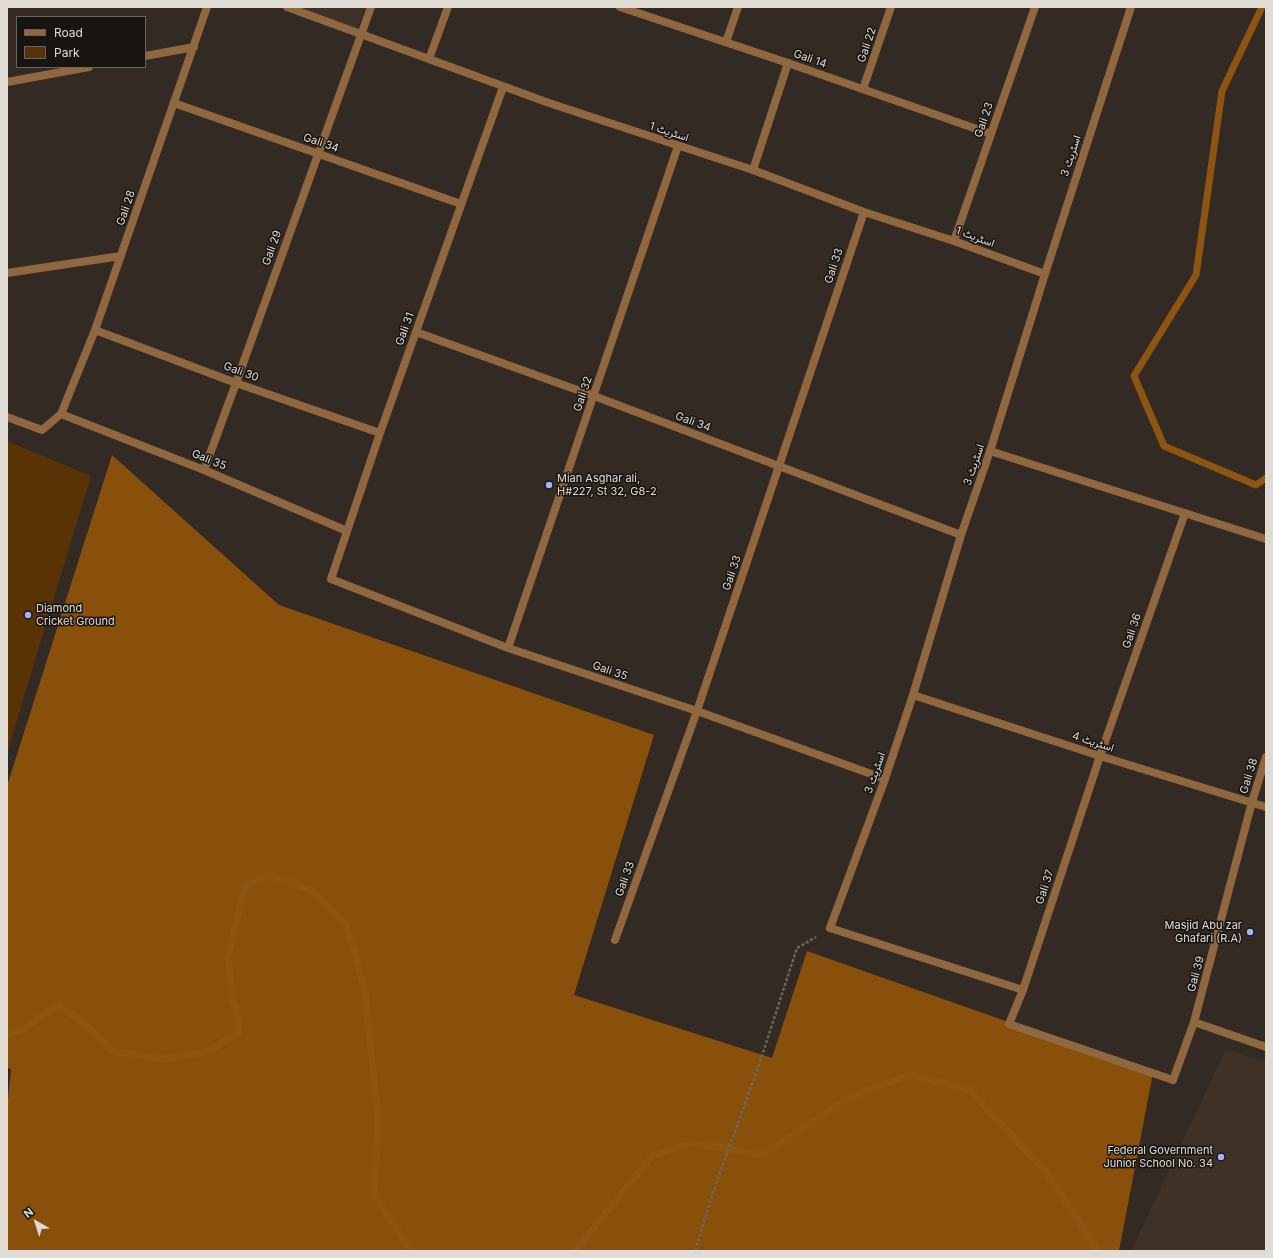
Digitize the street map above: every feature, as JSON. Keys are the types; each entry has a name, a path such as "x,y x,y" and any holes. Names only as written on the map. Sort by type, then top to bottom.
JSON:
{"street":[{"name":"Gali 28","path":"61,414 95,330 208,7"},
{"name":"اسٹریٹ 1","path":"287,7 504,87 753,170 864,212 954,241 1045,274"},
{"name":"Gali 29","path":"204,470 371,7"},
{"path":"429,59 448,7"},
{"name":"Gali 14","path":"620,7 864,89 991,134"},
{"path":"726,42 738,7"},
{"name":"Gali 22","path":"864,89 891,7"},
{"name":"Gali 23","path":"954,241 1035,7"},
{"name":"اسٹریٹ 3","path":"830,928 885,779 913,695 961,535 990,451 1131,7"},
{"path":"146,56 194,47"},
{"path":"753,170 788,63"},
{"path":"7,82 84,68"},
{"name":"Gali 31","path":"331,579 380,433 504,87"},
{"name":"Gali 34","path":"174,103 461,204"},
{"name":"Gali 32","path":"508,648 678,146"},
{"name":"Gali 33","path":"615,940 697,711 864,212"},
{"path":"7,273 121,256"},
{"name":"Gali 30","path":"95,330 236,383 380,433"},
{"name":"Gali 34","path":"416,332 594,396 961,535"},
{"path":"7,417 42,430 61,414"},
{"name":"Gali 35","path":"61,414 204,470 347,532"},
{"path":"990,451 1266,540"},
{"name":"Gali 36","path":"1100,756 1185,513"},
{"name":"Gali 35","path":"331,579 508,648 697,711 885,779"},
{"name":"اسٹریٹ 4","path":"913,695 1100,756 1266,807"},
{"name":"Gali 37","path":"1100,756 1023,990 1009,1024 1173,1080"},
{"name":"Gali 38","path":"1252,802 1266,757"},
{"name":"Gali 39","path":"1173,1080 1194,1022 1252,802"},
{"path":"830,928 1023,990"},
{"path":"1194,1022 1266,1047"}],"path":[{"path":"695,1251 713,1192 757,1071 797,948 830,928"}],"shaded area":[{"path":"298,7 365,7 357,30"},
{"path":"112,455 279,605 654,735 574,995 772,1058 807,951 1153,1073 1119,1251 7,1251 7,1109 11,1069 7,1068 7,786"},
{"name":"Federal Government Junior School No. 34","path":"1226,1049 1266,1062 1266,1251 1131,1251"}],"green space":[{"name":"Diamond Cricket Ground","path":"7,441 91,476 7,753"}],"waterway":[{"path":"1262,7 1222,91 1196,275 1134,376 1164,446 1256,485 1266,478"},
{"path":"7,1034 20,1031 59,1004 89,1028 113,1051 161,1059 207,1052 238,1033 239,1018 233,1001 228,957 245,885 270,875 311,890 347,926 365,991 378,1119 374,1194 412,1251"},
{"path":"575,1251 652,1156 693,1143 763,1155 852,1096 910,1075 970,1090 1045,1171 1096,1248 1095,1251"}],"place":[{"name":"Mian Asghar ali, H#227, St 32, G8-2","path":"549,485"},
{"name":"Diamond Cricket Ground","path":"28,615"},
{"name":"Masjid Abu zar Ghafari (R.A)","path":"1250,932"},
{"name":"Federal Government Junior School No. 34","path":"1221,1157"}]}
